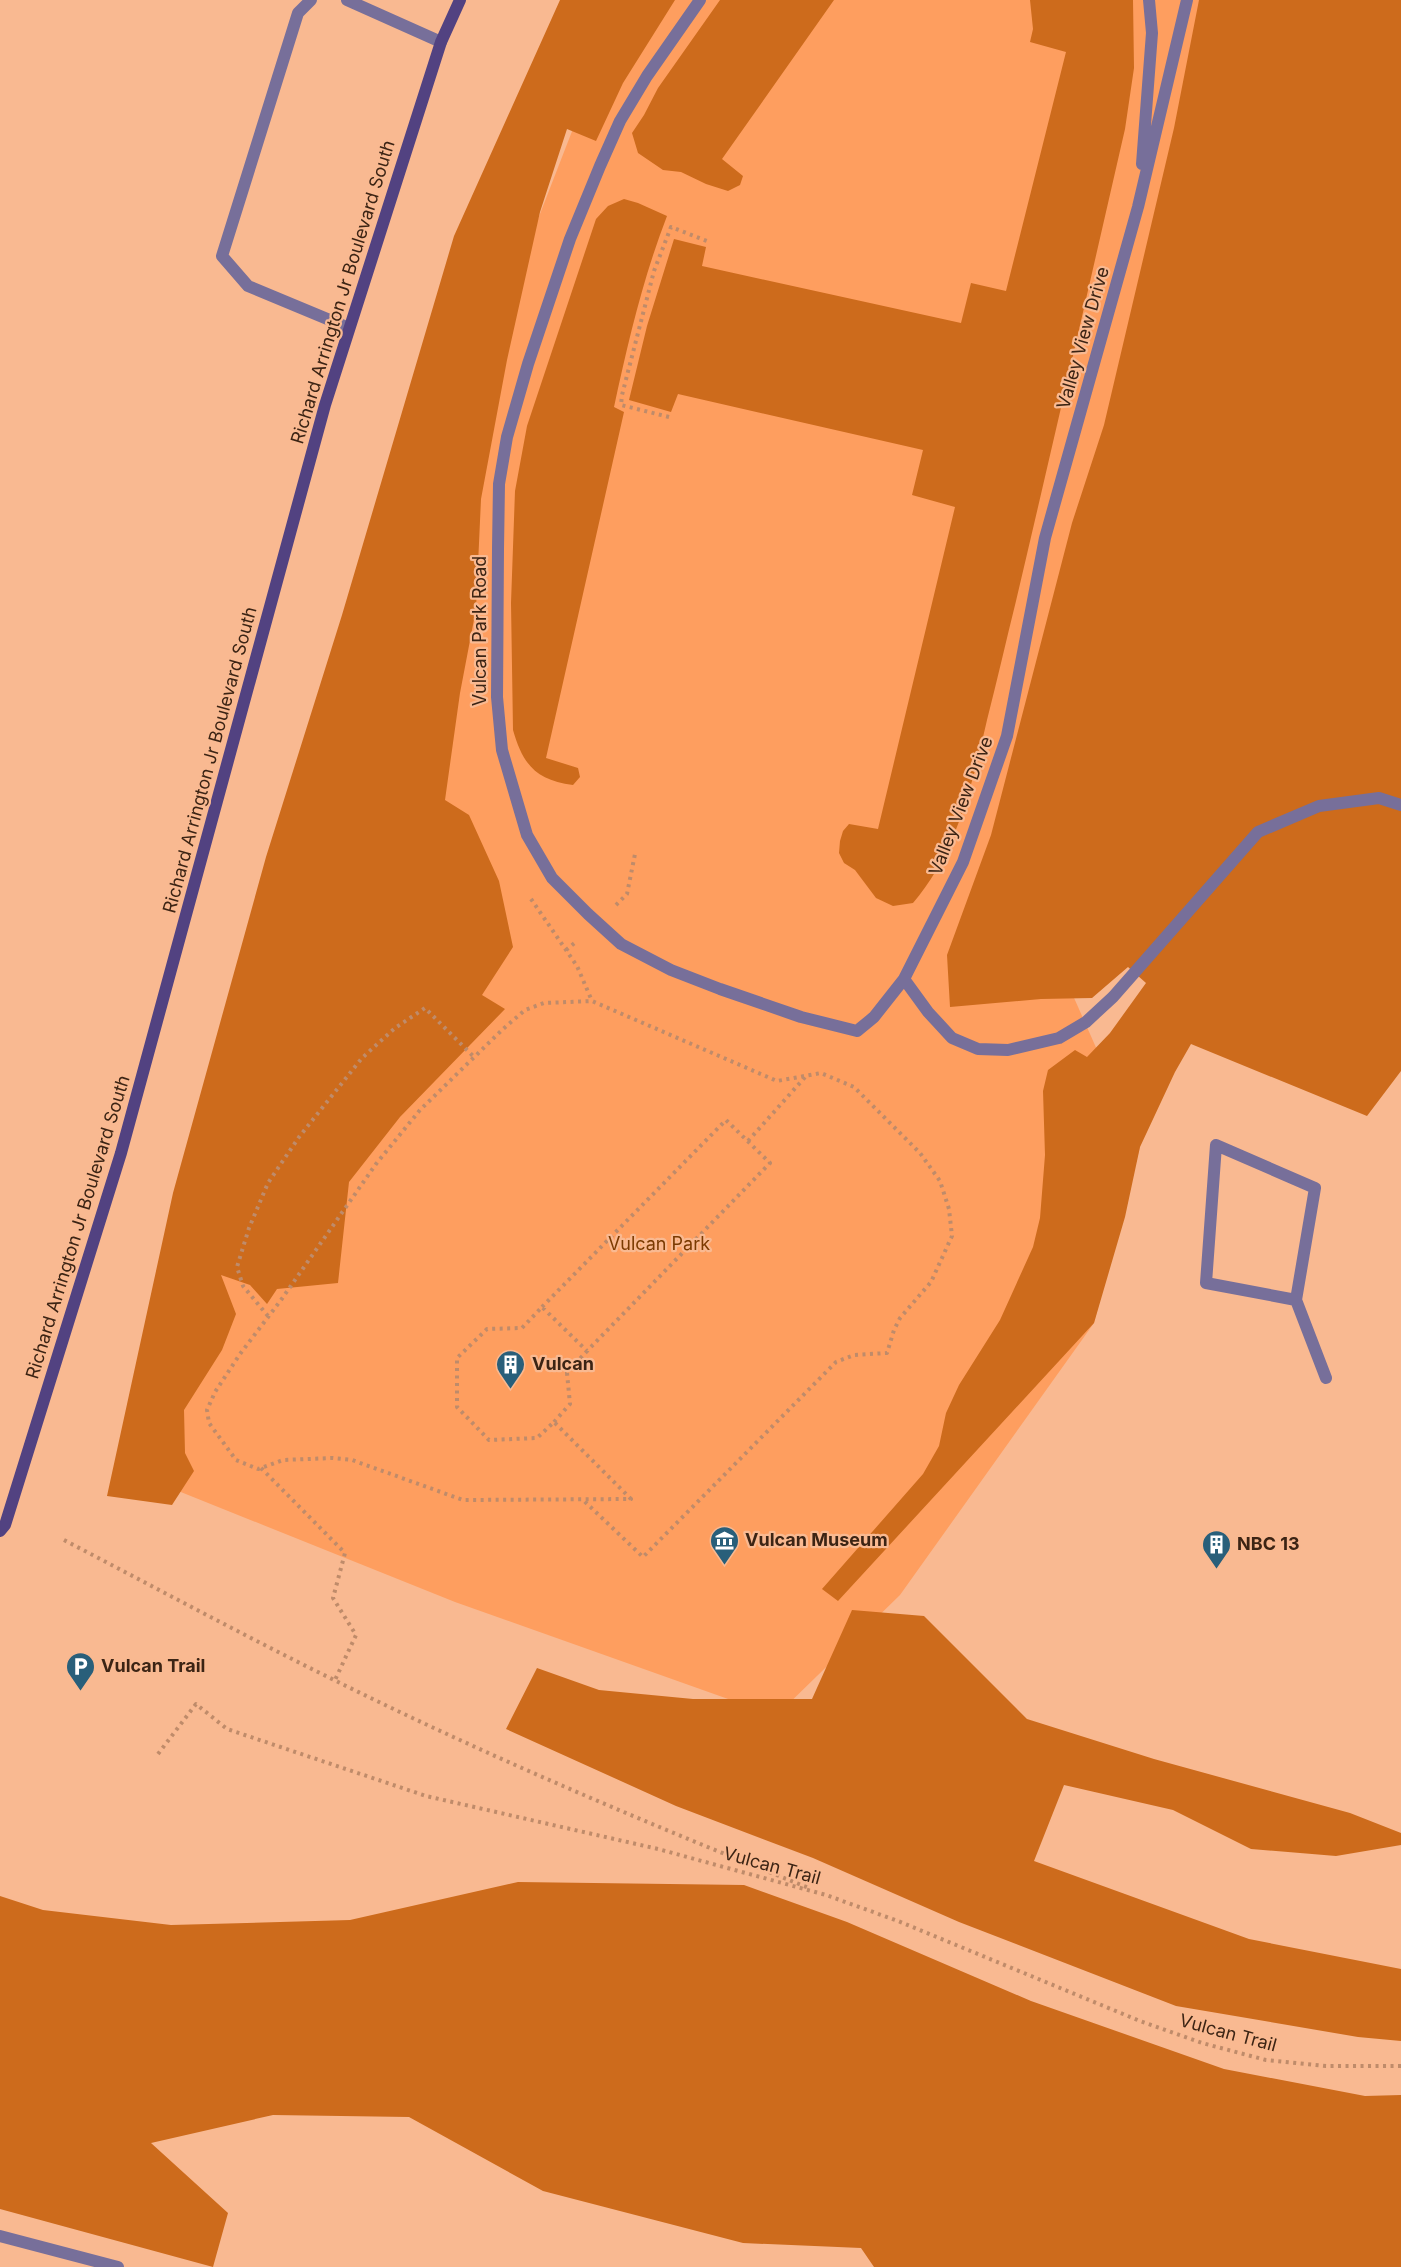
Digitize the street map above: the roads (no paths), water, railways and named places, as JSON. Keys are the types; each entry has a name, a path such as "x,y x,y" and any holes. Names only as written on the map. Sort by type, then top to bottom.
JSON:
{"street":[{"path":"311,0 298,13 222,256 248,286 349,328"},
{"path":"346,0 441,42"},
{"name":"Richard Arrington Jr Boulevard South","path":"0,1531 5,1525 121,1153 325,405 441,42 460,0"},
{"name":"Vulcan Park Road","path":"700,0 647,75 620,121 600,165 570,239 528,363 507,437 499,484 498,538 497,697 502,750 527,835 552,878 621,944 671,970 720,989 801,1017 856,1031 874,1017 904,979"},
{"name":"Valley View Drive","path":"1138,207 1152,33 1149,0"},
{"name":"Valley View Drive","path":"904,979 963,862 1007,736 1045,538 1138,207 1187,0"},
{"path":"904,979 928,1012 952,1038 978,1049 1008,1050 1059,1038 1086,1022 1113,997 1258,832 1319,806 1379,798 1401,805"},
{"path":"1296,1299 1206,1283 1216,1145 1315,1188 1296,1299 1326,1378"},
{"path":"0,2236 118,2267"}],"place":[{"name":"Vulcan","path":"511,1390"},
{"name":"Vulcan Museum","path":"724,1566"},
{"name":"NBC 13","path":"1216,1570"},
{"name":"Vulcan Trail","path":"80,1692"}],"park label":[{"name":"Vulcan Park","path":"659,1244"}]}
